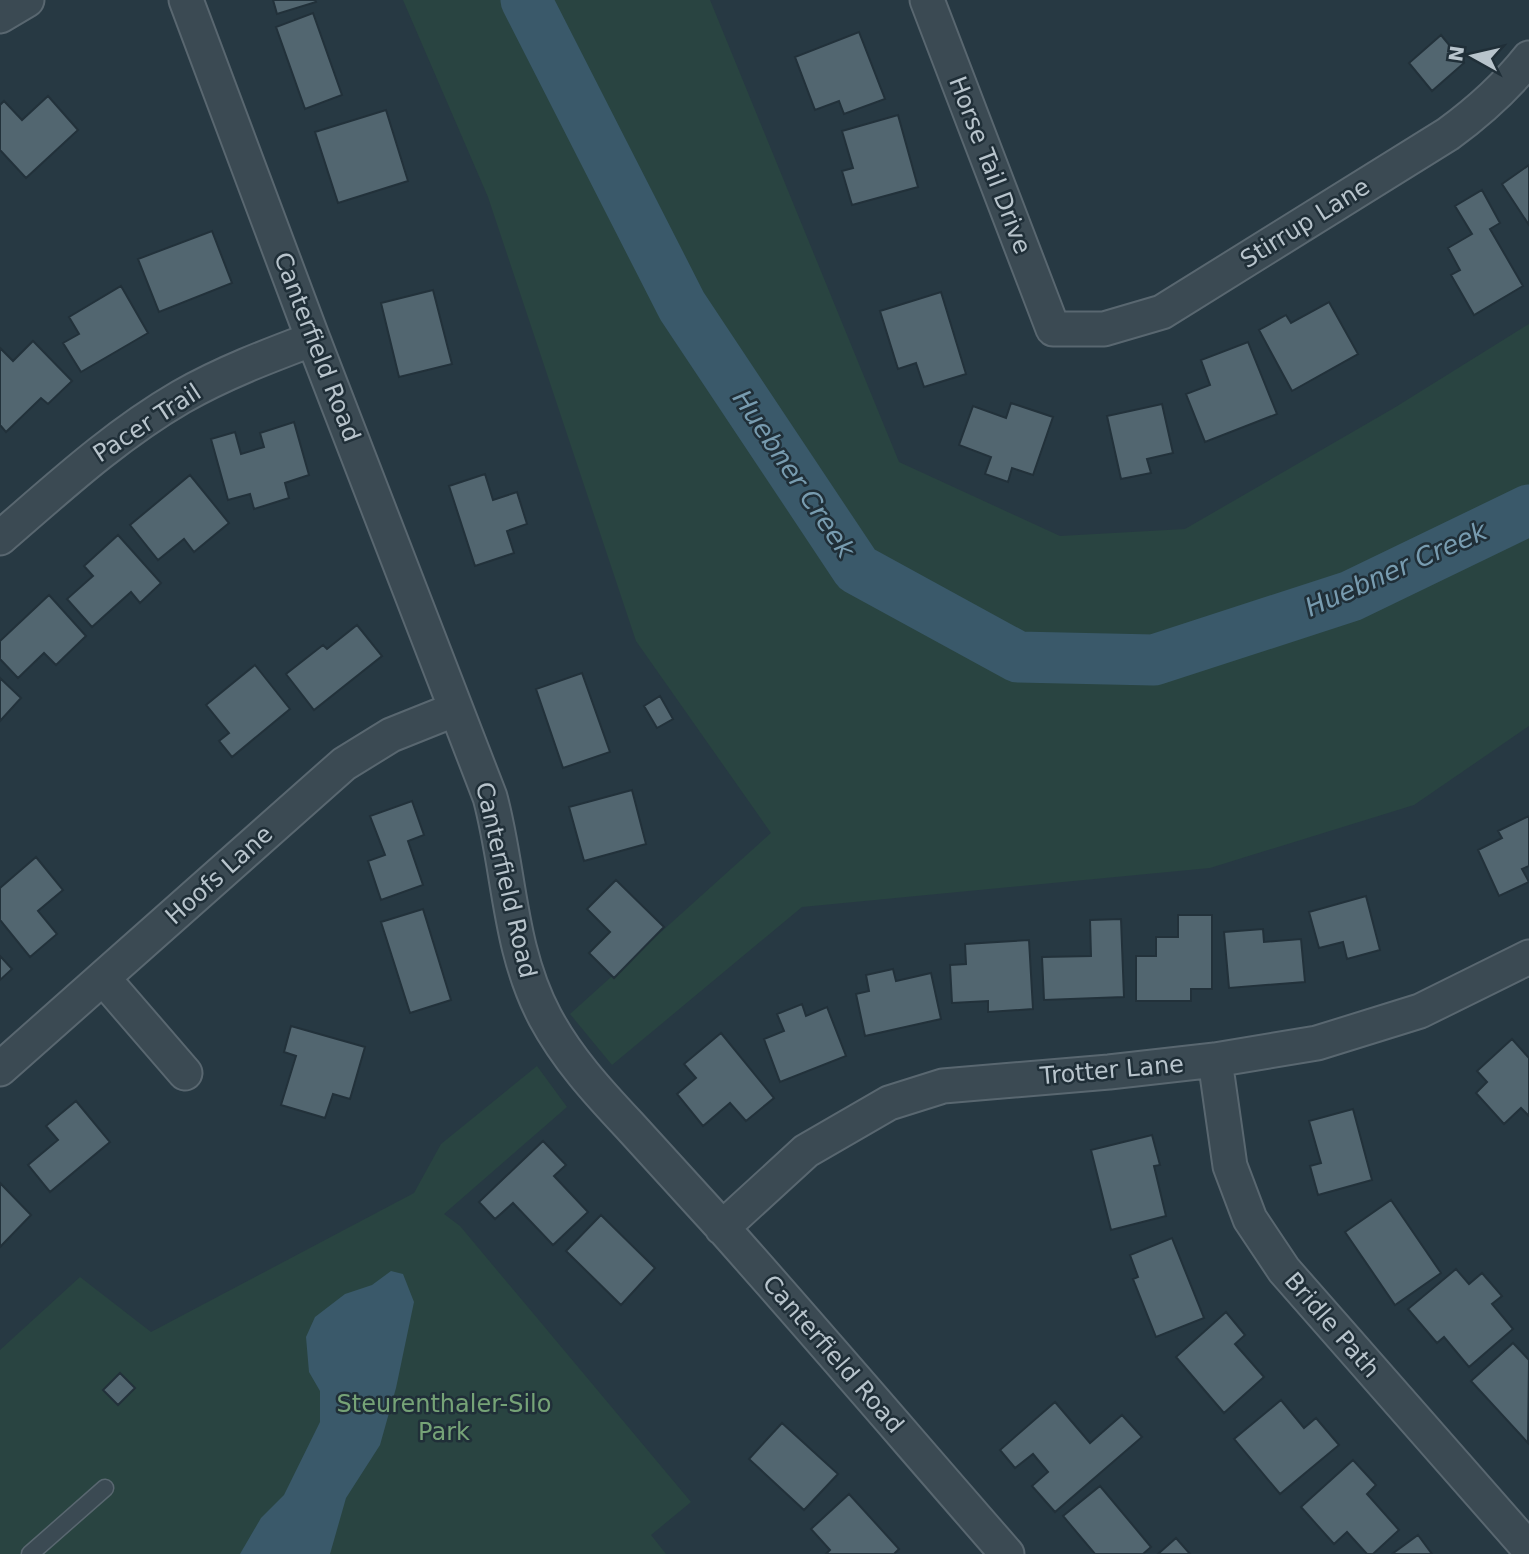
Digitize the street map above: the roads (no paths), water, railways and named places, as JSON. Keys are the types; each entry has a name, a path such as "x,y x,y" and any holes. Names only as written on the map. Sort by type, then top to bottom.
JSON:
{"street":[{"path":"0,16 27,0"},
{"name":"Canterfield Road","path":"186,0 313,339 490,797 499,830 518,949 545,1016 584,1076 722,1228 1007,1554"},
{"name":"Horse Tail Drive","path":"927,0 1054,330"},
{"name":"Stirrup Lane","path":"1054,330 1104,329 1162,312 1448,134 1473,116 1516,75 1529,58"},
{"name":"Pacer Trail","path":"0,538 124,433 182,397 243,366 313,339"},
{"name":"Hoofs Lane","path":"0,1069 344,764 391,735 456,709"},
{"name":"Trotter Lane","path":"722,1228 806,1151 889,1103 943,1086 1214,1060 1317,1043 1420,1012 1529,957"},
{"path":"103,978 185,1073"},
{"name":"Bridle Path","path":"1214,1060 1230,1166 1250,1219 1284,1270 1529,1549"}],"lane":[{"path":"30,1554 105,1488"}],"water":[{"path":"391,1271 403,1274 414,1302 396,1388 380,1445 346,1498 330,1554 240,1554 261,1518 284,1495 320,1422 320,1391 309,1372 306,1337 315,1317 345,1294 372,1285"}],"waterway":[{"name":"Huebner Creek","path":"526,0 682,306 857,569 1018,657 1154,660 1351,596 1529,510"}],"park label":[{"name":"Steurenthaler-Silo Park","path":"444,1418"}]}
